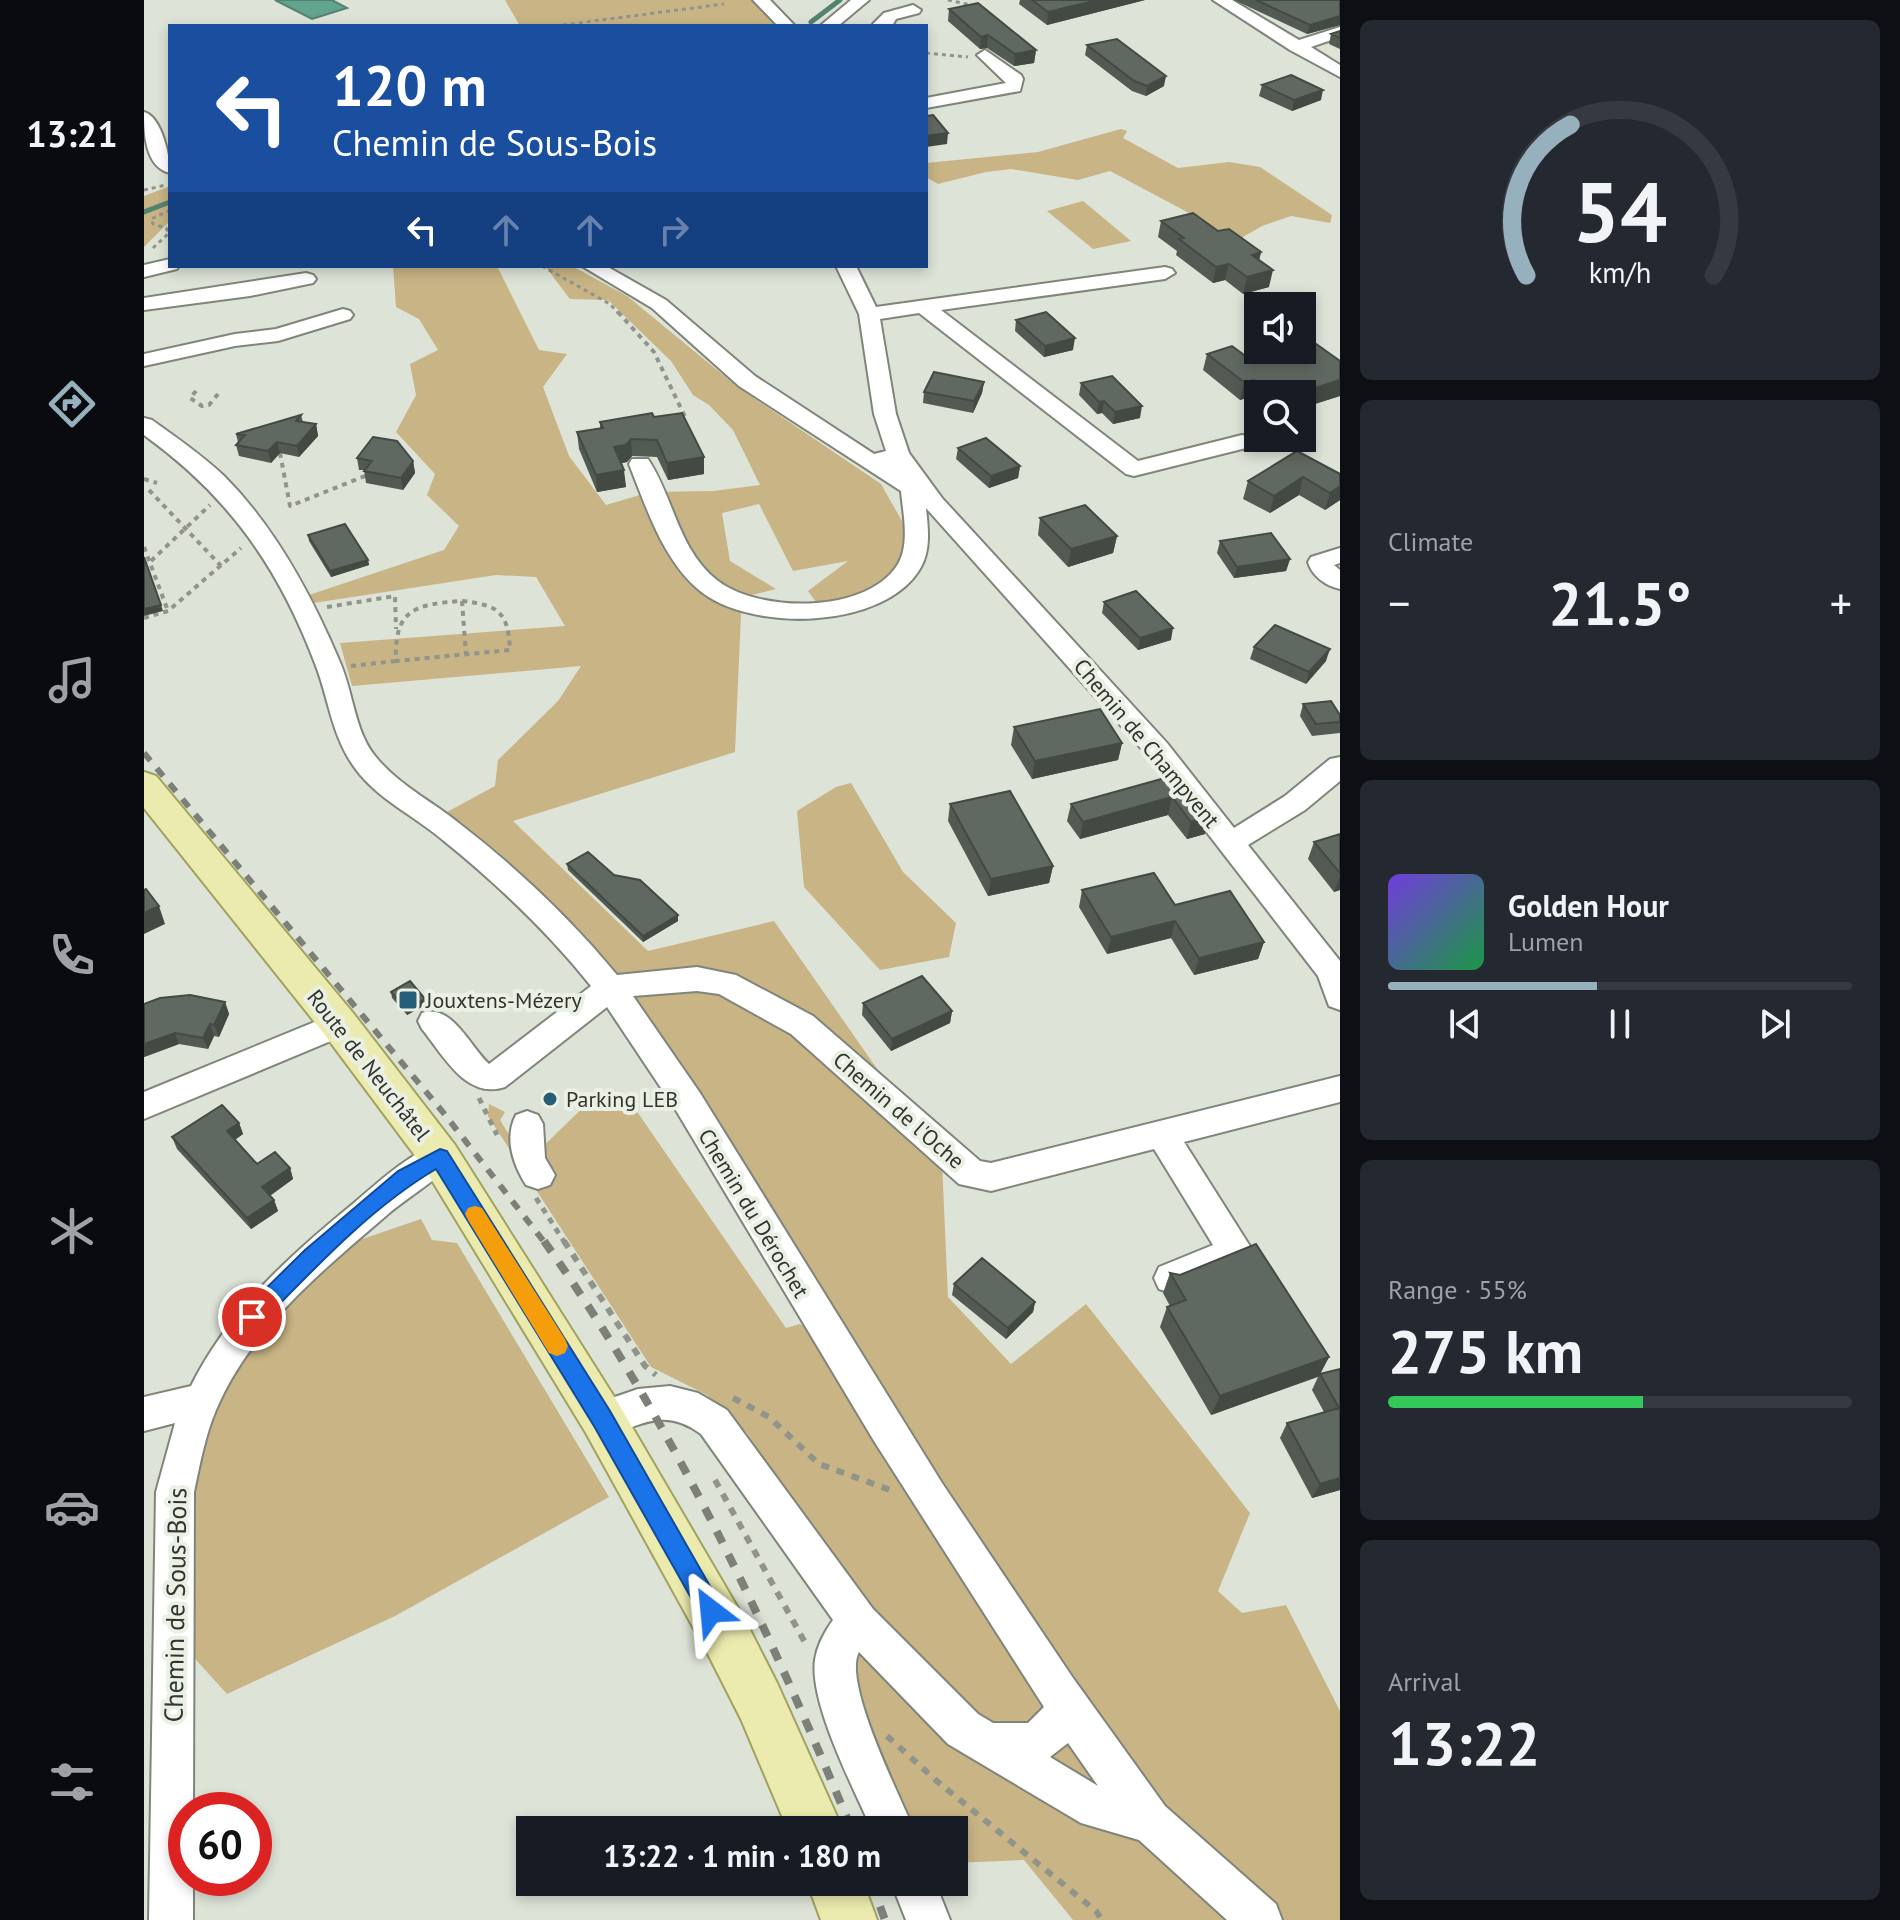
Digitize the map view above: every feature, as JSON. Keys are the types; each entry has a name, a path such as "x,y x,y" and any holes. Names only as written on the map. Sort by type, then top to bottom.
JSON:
{"main road":[{"name":"Route de Neuchâtel","path":"144,784 339,1024 440,1157 602,1418 733,1651 810,1816"},
{"path":"840,1896 849,1920"}],"street":[{"path":"761,0 782,24"},
{"path":"831,24 861,0"},
{"path":"1232,2 1296,47 1340,72"},
{"path":"881,24 890,16 913,10"},
{"path":"1296,47 1340,32"},
{"path":"928,103 1014,87 1015,79 985,55"},
{"path":"928,112 1019,94"},
{"path":"144,117 162,160 168,166"},
{"path":"145,262 168,265"},
{"name":"Chemin de Champvent","path":"596,268 659,304 747,381 923,496"},
{"name":"Chemin de Champvent","path":"847,268 869,314 885,414 898,454 923,496 1157,749 1332,972 1340,998"},
{"path":"869,314 1165,273"},
{"path":"144,304 306,279"},
{"path":"923,306 1134,469 1242,442"},
{"path":"144,360 235,340 278,335 343,315"},
{"name":"Chemin du Dérochet","path":"144,425 189,458 225,491 257,534 305,611 330,669 355,748 368,765 389,786 450,830 522,893 610,988 660,1060 930,1502 1065,1707 1150,1821 1260,1920"},
{"path":"871,461 898,454"},
{"path":"640,464 677,550 710,587 761,607 822,610 857,605 885,591 908,569 916,546 923,496"},
{"path":"1340,555 1320,562 1322,568 1340,582"},
{"path":"1231,843 1295,803 1340,766"},
{"name":"Chemin de l'Oche","path":"610,988 664,980 697,979 725,983 802,1025 971,1174 991,1177 1340,1089"},
{"path":"433,1021 478,1075 494,1078 610,988"},
{"path":"144,1106 339,1024"},
{"path":"516,1136 529,1161 534,1182"},
{"path":"1163,1136 1236,1251 1171,1278"},
{"name":"Chemin de Sous-Bois","path":"171,1920 175,1492 179,1464 201,1400 223,1357 252,1317 312,1257 405,1177 440,1157"},
{"path":"602,1418 648,1401 663,1385 696,1409 719,1426 859,1623 963,1729 1096,1808 1150,1821"},
{"path":"144,1414 201,1400"},
{"path":"859,1623 840,1642 835,1663 838,1692 887,1816"},
{"path":"987,1744 1019,1746 1038,1743 1057,1728 1065,1707"},
{"path":"919,1896 928,1920"}],"path":[{"path":"948,0 971,5"},
{"path":"570,24 724,4"},
{"path":"928,53 970,57 985,55"},
{"path":"144,190 168,184"},
{"path":"168,211 151,219 153,224 168,231"},
{"path":"145,262 168,235"},
{"path":"546,268 610,304 654,352 686,419 670,421"},
{"path":"196,391 190,398 202,406 209,405 218,394"},
{"path":"280,453 290,506 374,472"},
{"path":"144,479 157,483"},
{"path":"149,490 221,566"},
{"path":"151,561 225,491"},
{"path":"144,618 168,611 257,534"},
{"path":"144,547 168,611"},
{"path":"305,611 395,596 396,662"},
{"path":"330,669 510,650 508,628 502,613 476,600 414,613 402,621 396,630"},
{"path":"462,601 466,655"},
{"path":"494,1078 478,1096 487,1120 516,1136"},
{"path":"534,1182 645,1366 663,1385"},
{"path":"723,1394 747,1403 776,1420 809,1457 835,1473 930,1502"},
{"path":"710,1471 805,1644 838,1692"},
{"path":"883,1732 938,1782 1096,1911 1102,1920"}],"shaded area":[{"path":"275,0 332,0 347,8 312,19"},
{"path":"505,0 752,0 773,24 519,24"},
{"path":"1121,129 1127,131 1123,138 1178,168 1229,162 1260,167 1332,215 1330,223 1291,216 1262,226 1229,245 1191,214 1110,171 1078,180 1011,169 938,184 928,178 928,163 1038,152"},
{"path":"168,187 168,223 144,247 144,196"},
{"path":"1083,201 1131,241 1093,249 1047,211"},
{"path":"393,268 498,268 539,350 567,354 543,387 569,456 606,505 650,492 714,491 760,485 733,430 709,405 693,395 671,361 608,300 570,299 547,268 576,268 627,296 739,388 881,484 916,546 885,591 822,610 808,591 848,561 793,571 759,504 722,513 730,561 776,589 736,599 741,614 735,752 513,821 648,951 774,921 942,1162 948,1297 1011,1364 1086,1304 1250,1513 1218,1591 1242,1613 1286,1605 1340,1711 1340,1920 1073,1920 1024,1860 968,1862 968,1816 902,1816 854,1720 861,1620 788,1496 747,1433 707,1395 651,1367 488,1116 489,1104 505,1112 500,1120 526,1163 601,1090 638,1113 786,1328 800,1324 818,1335 934,1537 961,1524 620,977 447,812 495,786 498,760 558,701 581,666 352,686 340,643 565,626 536,577 496,575 307,604 303,597 444,550 459,526 427,495 435,474 396,432 416,395 410,364 438,350 419,319 396,307"},
{"path":"851,783 903,872 956,923 949,957 880,970 804,887 797,811 836,787"},
{"path":"421,1219 432,1240 457,1243 609,1497 395,1616 227,1694 188,1651 198,1433 246,1343 342,1246"}],"building":[{"path":"1032,0 1098,0 1048,12"},
{"path":"1256,0 1340,0 1340,16 1310,25"},
{"path":"978,3 1036,50 1015,54 988,35 981,37 949,9"},
{"path":"1117,39 1166,76 1147,86 1134,81 1087,45"},
{"path":"1291,75 1323,90 1294,100 1262,85"},
{"path":"933,115 948,133 928,136 928,116"},
{"path":"1193,213 1218,231 1229,229 1261,252 1252,255 1273,270 1247,277 1229,264 1216,267 1161,221"},
{"path":"1046,312 1075,338 1045,346 1016,320"},
{"path":"1316,344 1340,361 1340,380 1316,388 1316,380 1244,382 1207,354 1232,346 1244,355 1244,364 1316,364"},
{"path":"934,372 984,382 974,401 924,392"},
{"path":"1112,376 1142,406 1115,412 1104,401 1099,402 1081,383"},
{"path":"652,413 654,417 682,413 704,457 667,463 657,440 631,439 626,445 614,447 624,470 596,475 577,432 603,428 600,422"},
{"path":"301,415 296,421 316,424 297,446 277,442 268,451 236,445 245,435 236,434"},
{"path":"373,437 397,441 413,461 401,478 364,471 372,461 357,458"},
{"path":"986,438 1020,466 991,476 958,448"},
{"path":"1295,452 1340,474 1340,486 1330,493 1303,477 1274,496 1248,481"},
{"path":"1085,505 1117,536 1071,549 1040,518"},
{"path":"345,524 368,560 330,571 308,535"},
{"path":"1271,533 1290,559 1237,567 1220,541"},
{"path":"144,557 161,605 144,609"},
{"path":"1136,591 1173,628 1140,638 1104,602"},
{"path":"1275,625 1330,649 1309,672 1254,647"},
{"path":"1331,701 1340,715 1340,722 1316,724 1303,704"},
{"path":"1100,709 1122,743 1035,761 1014,727"},
{"path":"1176,775 1209,817 1191,822 1172,797 1083,822 1071,804"},
{"path":"1010,791 1053,866 991,879 950,804"},
{"path":"1340,834 1340,873 1314,842"},
{"path":"588,852 614,875 640,880 678,915 643,936 567,864"},
{"path":"1154,873 1175,905 1230,891 1264,942 1199,958 1175,921 1111,937 1082,890"},
{"path":"144,890 159,906 144,913"},
{"path":"922,976 952,1011 892,1039 863,1003"},
{"path":"410,981 425,999 406,1009 391,992"},
{"path":"190,995 225,1002 214,1025 210,1024 203,1038 175,1033 144,1044 144,1004 160,998"},
{"path":"222,1105 239,1123 227,1131 257,1164 275,1152 290,1168 262,1187 274,1200 247,1218 172,1137"},
{"path":"1256,1244 1329,1357 1220,1396 1167,1307 1186,1300 1170,1273 1180,1275"},
{"path":"982,1258 1035,1302 1008,1328 954,1284"},
{"path":"1340,1369 1340,1478 1320,1484 1287,1423 1339,1408 1320,1374"}],"waterway":[{"path":"811,22 840,0"},
{"path":"144,212 168,203"}],"railway":[{"path":"144,753 442,1111 545,1243"},
{"path":"544,1241 591,1310 676,1453 751,1602 846,1816"},
{"path":"876,1896 885,1920"}],"slow traffic":[{"path":"475,1214 557,1346"}],"place":[{"name":"Jouxtens-Mézery","path":"408,1000"},
{"name":"Parking LEB","path":"550,1099"}],"route":[{"path":"252,1317 312,1257 405,1177 440,1157 602,1418 711,1611"}]}
